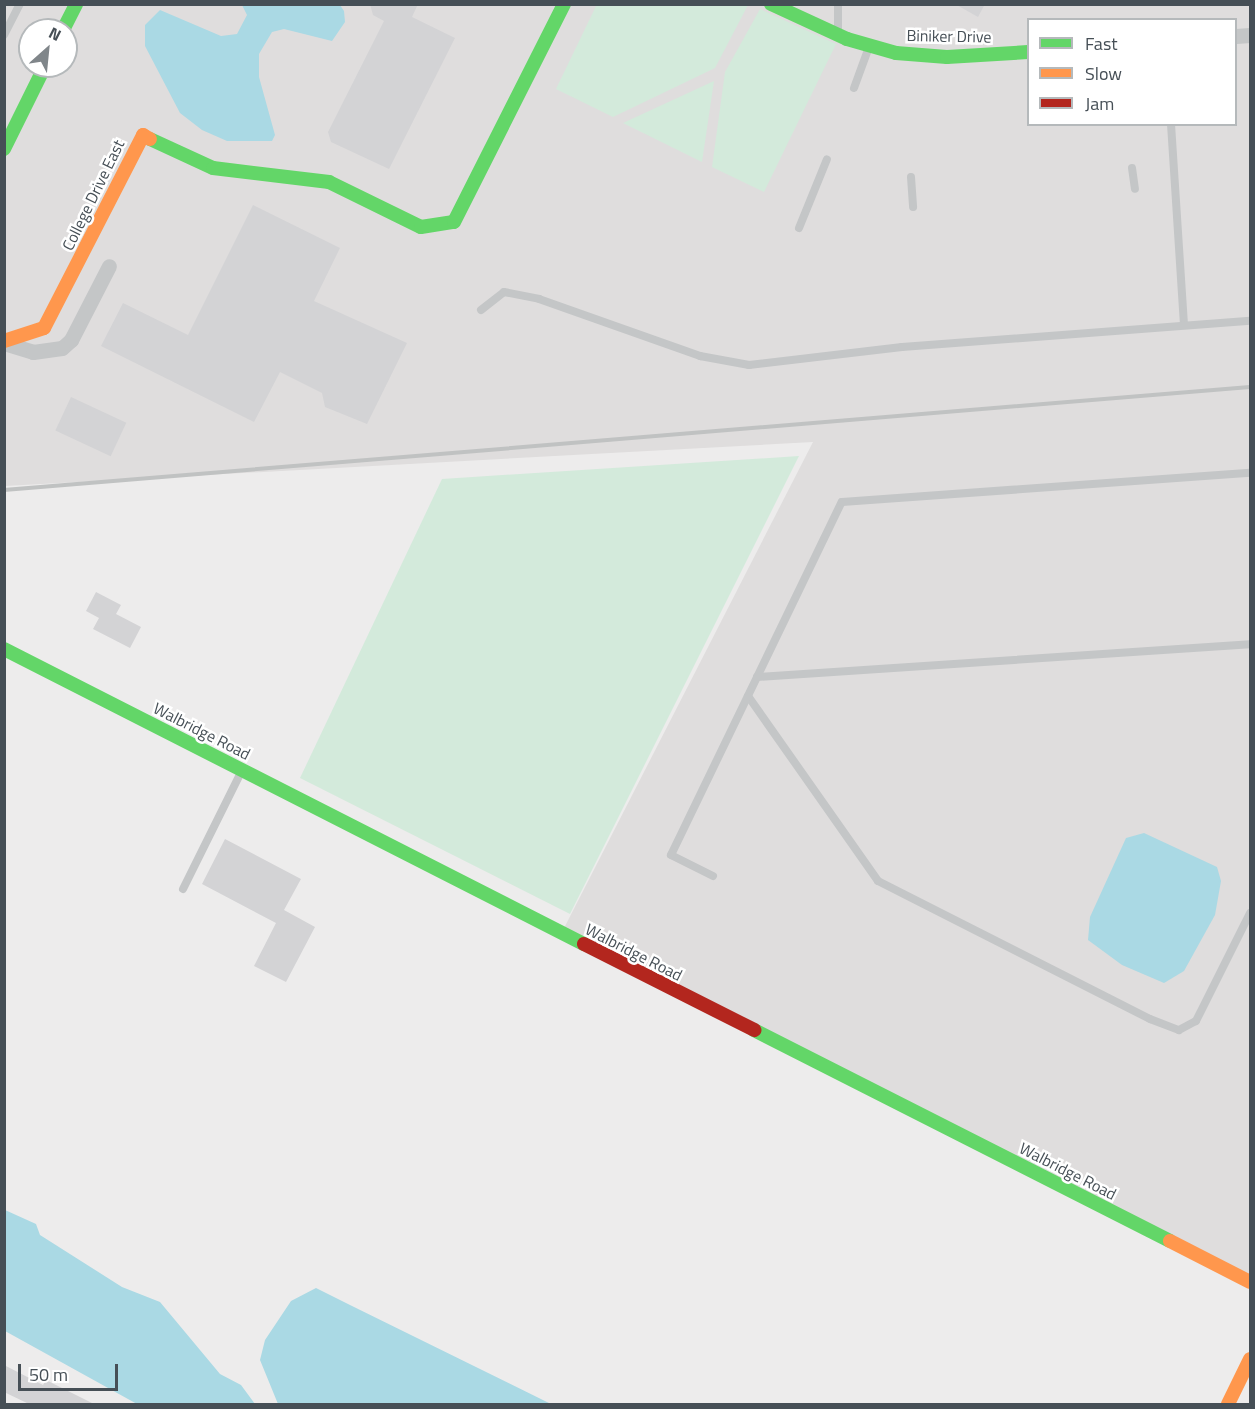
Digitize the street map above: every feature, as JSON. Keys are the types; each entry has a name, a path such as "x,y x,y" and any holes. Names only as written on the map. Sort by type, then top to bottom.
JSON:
{"street":[{"path":"69,18 76,4"},
{"name":"College Drive East","path":"4,342 44,328 143,135 213,168 329,182 422,226 454,222 564,4"},
{"name":"Biniker Drive","path":"771,4 838,36 869,47 937,57 1027,52"},
{"path":"4,149 39,78"},
{"name":"College Drive East","path":"4,342 33,352 62,348 71,340 109,266"},
{"name":"Walbridge Road","path":"4,649 1251,1282"},
{"path":"1228,1404 1251,1359"}],"lane":[{"path":"4,34 8,19 20,4"},
{"path":"838,4 838,36"},
{"path":"854,88 869,47"},
{"path":"1171,126 1184,325"},
{"path":"799,228 827,159"},
{"path":"1132,168 1135,189"},
{"path":"911,177 913,207"},
{"path":"481,310 504,292 539,299 700,356 749,365 1184,325 1251,321"},
{"path":"713,876 671,855 842,502 1251,473"},
{"path":"757,677 1251,644"},
{"path":"748,696 878,881 1150,1019 1179,1030 1196,1021 1251,913"},
{"path":"183,889 242,770"}],"shaded area":[{"path":"5,5 1250,5 1250,1282 561,934 813,442 5,486"}],"green space":[{"path":"597,4 748,5 715,68 613,117 556,89"},
{"path":"760,9 836,44 764,192 712,167 725,72"},
{"path":"714,81 702,162 623,123"},
{"path":"799,456 570,914 300,778 442,479"}],"water":[{"path":"242,5 340,5 344,11 345,22 332,41 284,29 272,32 259,54 259,77 275,135 272,141 227,141 202,130 180,113 145,46 145,25 160,10 221,36 237,34 247,15"},
{"path":"1144,833 1217,867 1221,881 1215,915 1184,971 1164,983 1122,965 1088,940 1090,917 1126,838"},
{"path":"5,1210 36,1224 40,1235 122,1287 160,1302 220,1374 241,1385 255,1404 137,1404 5,1331"},
{"path":"316,1288 551,1404 278,1404 260,1360 265,1340 291,1301"}],"building":[{"path":"370,4 418,4 412,17 455,38 389,169 331,142 328,132 384,21 373,15"},
{"path":"955,4 985,4 978,17"},
{"path":"253,205 340,248 314,301 407,343 367,424 325,407 322,393 280,372 254,422 101,346 123,303 188,335"},
{"path":"71,397 126,423 111,456 55,431"},
{"path":"96,592 121,605 116,614 141,627 130,648 93,629 99,618 86,611"},
{"path":"225,839 301,879 284,910 315,927 286,982 254,966 276,923 202,884"},
{"path":"4,1365 43,1385 46,1380 94,1404 29,1404 4,1392"}],"railway":[{"path":"4,490 1250,387"}],"traffic: fast":[{"path":"69,18 76,4"},
{"path":"150,139 213,168 329,182 421,227 454,222 564,4"},
{"path":"771,4 847,39 896,53 947,57 1027,52"},
{"path":"4,149 39,78"},
{"path":"4,649 584,944"},
{"path":"754,1030 1170,1241"}],"traffic: slow":[{"path":"4,341 44,328 143,135 150,139"},
{"path":"1170,1241 1250,1282"},
{"path":"1228,1404 1250,1359"}],"traffic: jam":[{"path":"584,944 754,1030"}]}
